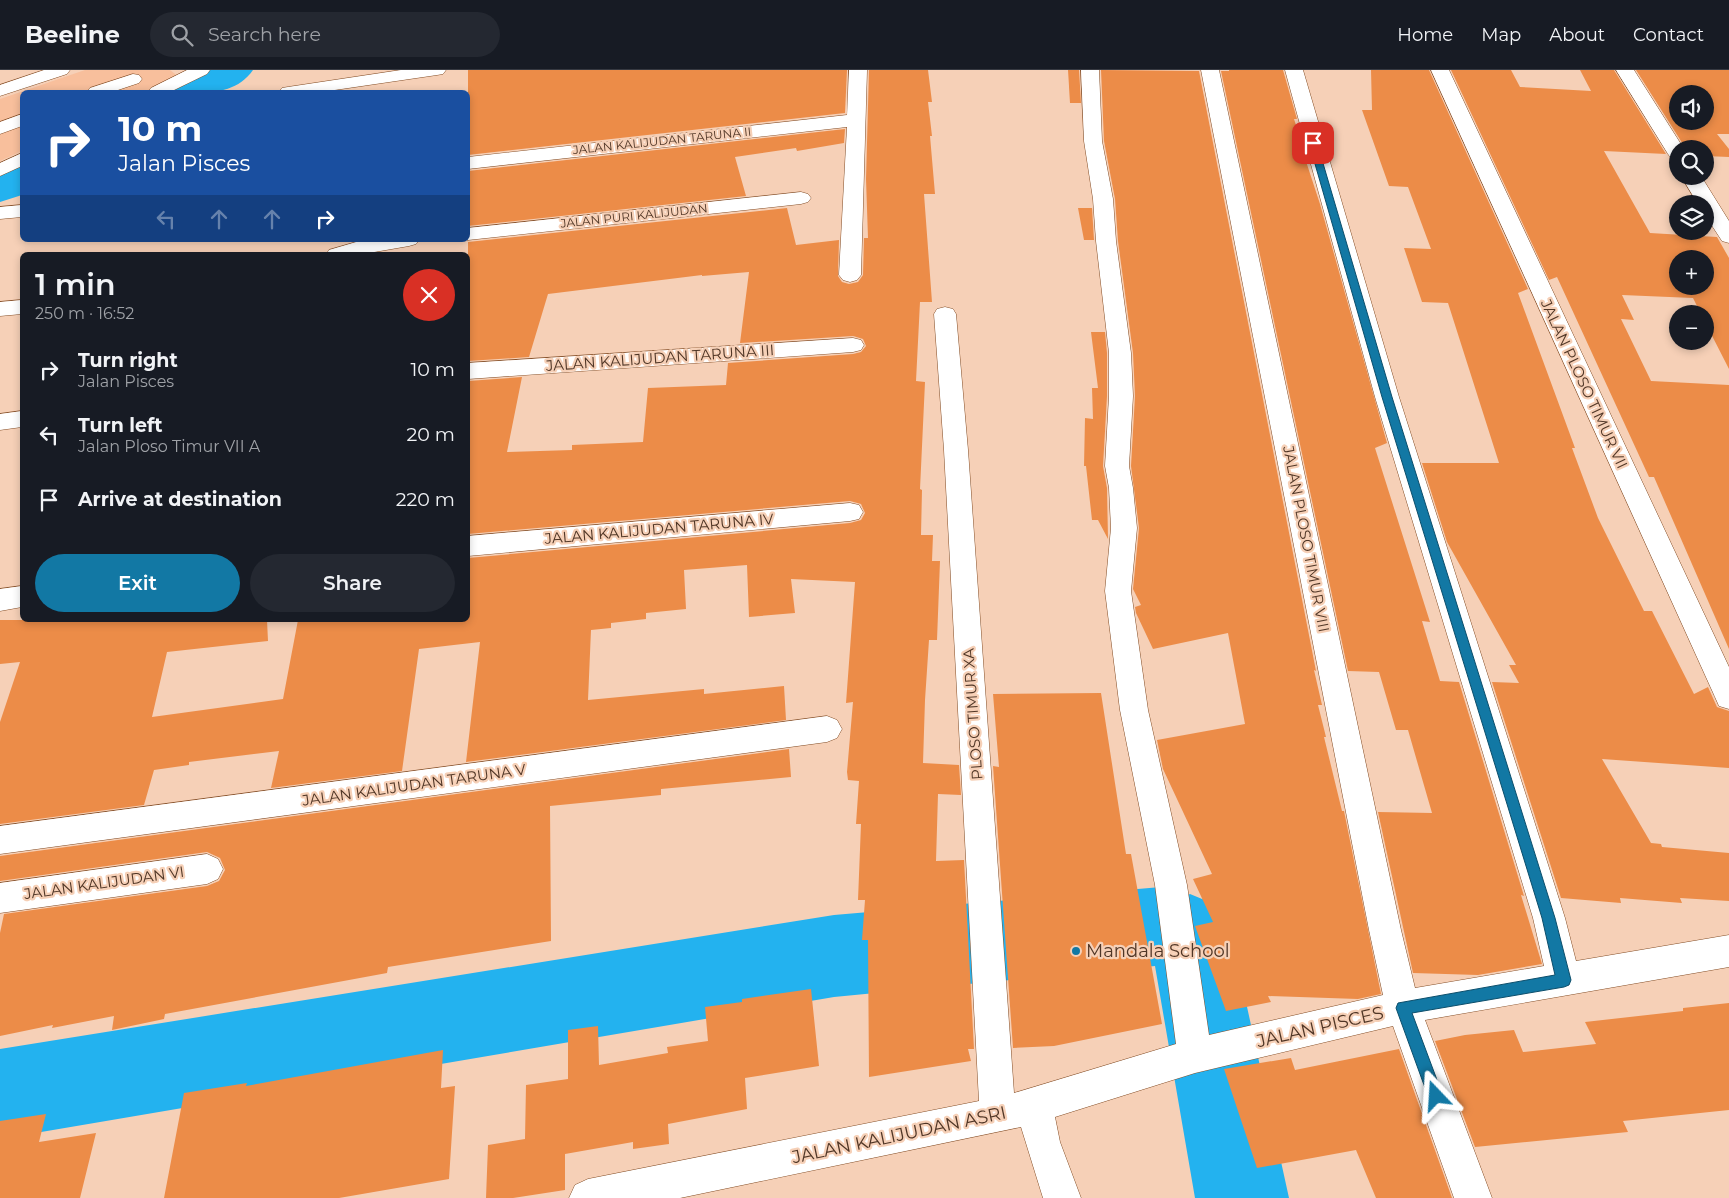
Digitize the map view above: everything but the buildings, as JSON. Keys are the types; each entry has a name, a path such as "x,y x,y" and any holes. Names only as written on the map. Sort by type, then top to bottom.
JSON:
{"street":[{"path":"7,82 61,70"},
{"path":"161,90 201,70"},
{"path":"302,90 437,70"},
{"path":"850,275 858,70"},
{"path":"1090,70 1093,141 1103,199 1106,241 1120,352 1121,396 1117,466 1121,488 1124,528 1118,592 1124,625 1134,710 1171,885 1212,1052"},
{"name":"JALAN PLOSO TIMUR VIII","path":"1210,70 1403,1008 1473,1198"},
{"path":"1294,70 1387,397 1546,909 1564,980"},
{"name":"JALAN PLOSO TIMUR VII","path":"1440,70 1729,697"},
{"path":"1625,70 1669,140"},
{"path":"102,90 133,79"},
{"name":"JALAN KALIJUDAN TARUNA II","path":"470,162 856,120"},
{"path":"0,128 20,122"},
{"path":"0,170 20,160"},
{"path":"1697,185 1729,237"},
{"name":"JALAN PURI KALIJUDAN","path":"470,234 801,198"},
{"path":"0,214 20,211"},
{"path":"345,252 364,246 394,242"},
{"path":"0,309 20,306"},
{"name":"PLOSO TIMUR XA","path":"945,314 956,450 998,1115"},
{"name":"JALAN KALIJUDAN TARUNA III","path":"470,371 854,345"},
{"path":"0,422 20,420"},
{"name":"JALAN KALIJUDAN TARUNA IV","path":"470,546 850,512"},
{"path":"0,600 20,597"},
{"name":"JALAN KALIJUDAN TARUNA V","path":"0,840 827,729"},
{"name":"JALAN KALIJUDAN VI","path":"0,898 207,869"},
{"name":"JALAN PISCES","path":"1212,1052 1403,1008 1729,951"},
{"name":"JALAN KALIJUDAN ASRI","path":"588,1198 998,1115 1034,1106 1212,1052"},
{"path":"1034,1106 1042,1142 1062,1198"}],"shaded area":[{"path":"85,70 170,70 180,78 153,90 26,90"},
{"path":"20,92 20,152 0,161 0,99"}],"waterway":[{"path":"191,90 231,70"},
{"path":"0,187 20,177"},
{"path":"0,1094 834,956 1161,926"},
{"path":"1190,934 1242,1198"}],"place":[{"name":"Mandala School","path":"1076,951"}],"route":[{"path":"1313,143 1387,397 1548,918 1564,980 1403,1008 1436,1096"}]}
